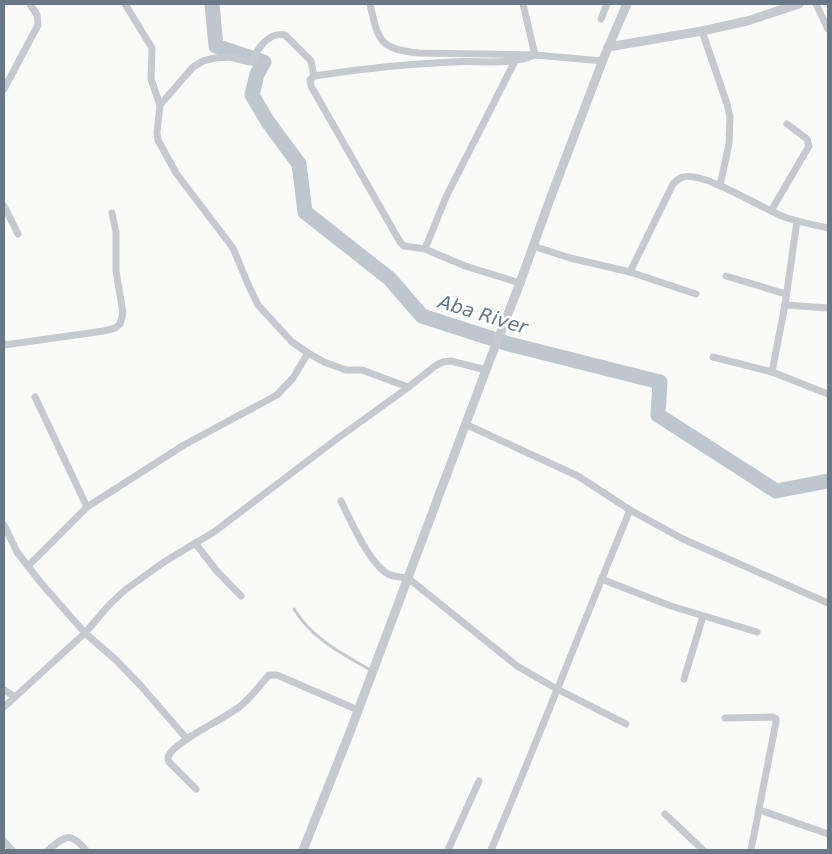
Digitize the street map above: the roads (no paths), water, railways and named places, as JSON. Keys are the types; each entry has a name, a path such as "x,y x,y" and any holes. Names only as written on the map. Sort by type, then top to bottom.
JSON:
{"street":[{"path":"4,89 38,25 37,15 30,4"},
{"path":"125,4 152,48 151,79 160,105 156,132 158,140 176,173 234,248 258,305 288,338 308,353 339,369 362,370 408,387"},
{"path":"370,4 378,36 385,44 394,49 419,53 535,54 603,61"},
{"path":"523,4 535,54"},
{"path":"600,19 607,4"},
{"path":"303,850 358,710 608,47 627,4"},
{"path":"608,47 702,31 747,21 788,6 799,4"},
{"path":"816,4 828,29"},
{"path":"702,31 730,117 729,144 720,186"},
{"path":"160,105 193,67 203,61 215,58 230,57 249,62 252,61 268,38 274,35 285,35 310,60 314,76"},
{"path":"520,283 465,266 425,249 404,246 394,234 385,214 310,86 310,80 314,76 396,66 453,62 515,61 535,54"},
{"path":"425,249 446,197 515,61"},
{"path":"771,211 809,146 807,139 787,124"},
{"path":"630,272 673,184 684,176 720,186 771,211 797,221 828,228"},
{"path":"4,206 18,234"},
{"path":"4,345 104,332 120,324 123,313 116,270 116,232 112,213"},
{"path":"772,372 785,305 797,221"},
{"path":"533,246 570,258 630,272 696,294"},
{"path":"726,276 786,294"},
{"path":"785,305 828,308"},
{"path":"28,566 87,507 184,445 277,395 290,382 308,353"},
{"path":"713,357 772,372 828,394"},
{"path":"4,707 85,633 125,590 164,562 214,532 435,366 443,362 452,361 486,370"},
{"path":"35,397 87,507"},
{"path":"465,424 578,476 630,510 683,539 828,603"},
{"path":"341,501 358,535 387,573 408,578 517,666 557,689 626,724"},
{"path":"490,850 529,762 630,510"},
{"path":"4,525 17,552 85,633 116,660 141,686 187,740"},
{"path":"195,544 241,596"},
{"path":"602,579 671,606 757,632"},
{"path":"684,679 703,616"},
{"path":"196,789 169,762 170,753 187,740 232,713 272,674 358,710"},
{"path":"4,690 15,697"},
{"path":"725,718 773,717 776,719 751,850"},
{"path":"448,850 479,781"},
{"path":"760,810 828,834"},
{"path":"665,814 703,850"},
{"path":"48,850 63,838 69,837 76,839 86,850"},
{"path":"4,841 12,850"}],"lane":[{"path":"294,609 302,622 312,632 336,650 372,671"}],"waterway":[{"name":"Aba River","path":"212,4 216,46 264,62 257,74 252,95 268,122 299,164 305,212 390,279 422,316 509,344 660,382 658,415 776,491 828,481"}]}
